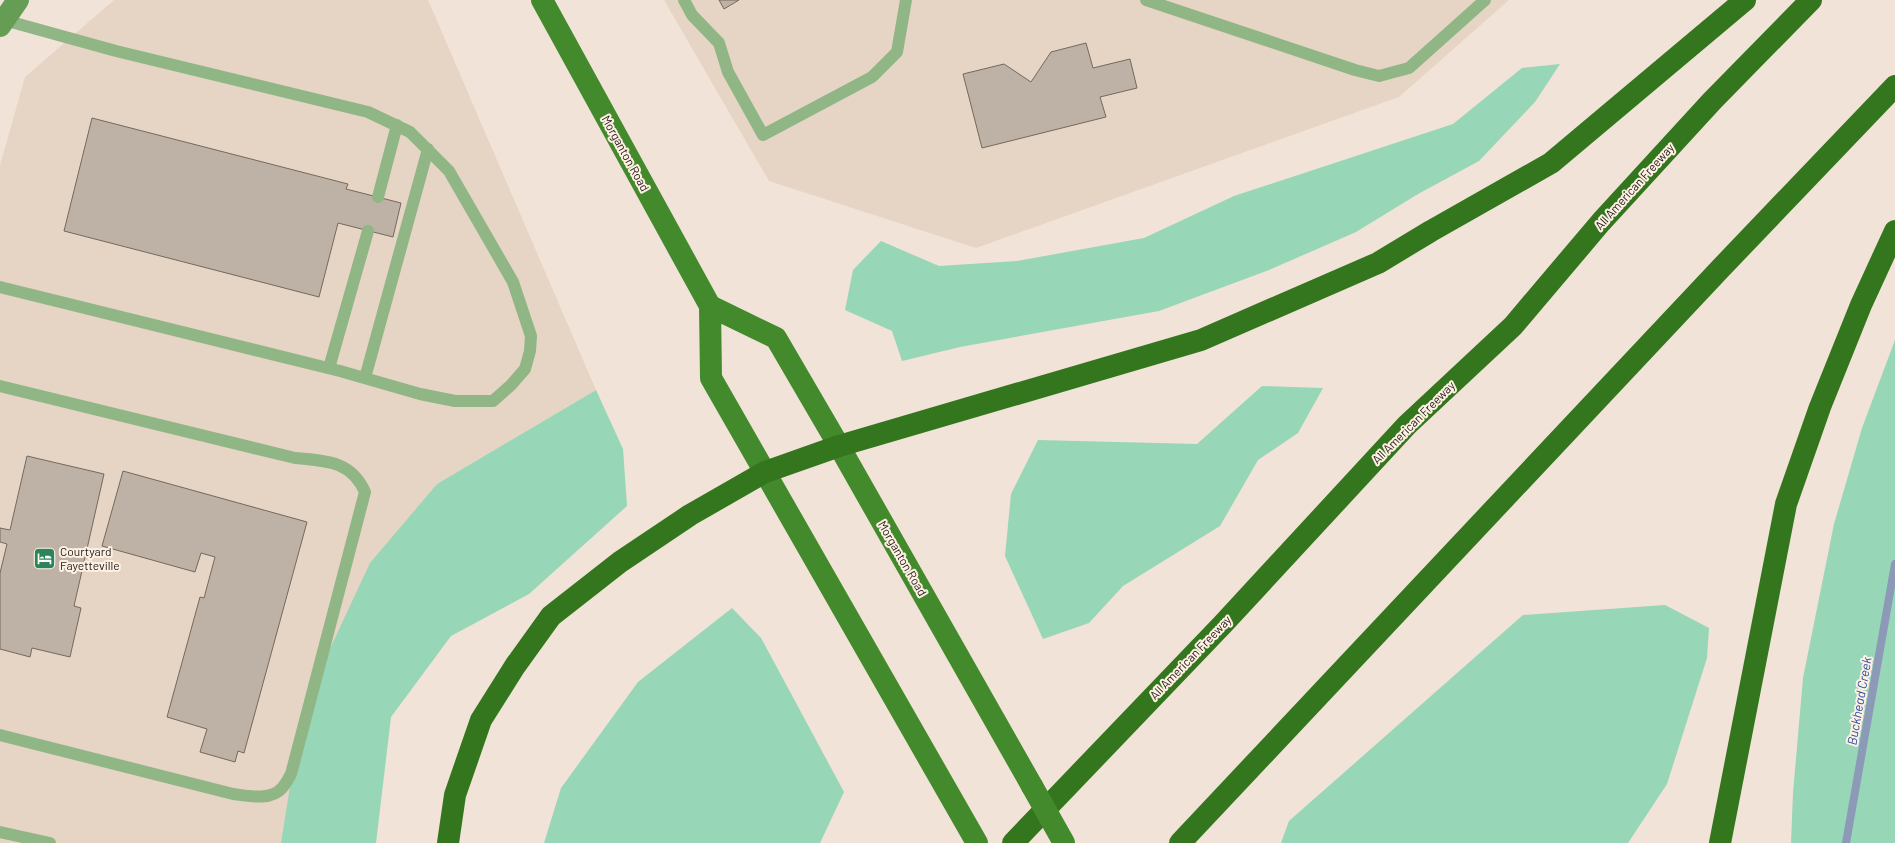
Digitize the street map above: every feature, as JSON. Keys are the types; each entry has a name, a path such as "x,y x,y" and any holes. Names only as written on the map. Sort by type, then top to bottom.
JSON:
{"highway":[{"path":"448,843 455,795 481,720 515,666 552,616 620,562 690,515 765,472 840,446 1200,340 1378,263 1551,163 1745,0"},
{"name":"All American Freeway","path":"1013,843 1223,624 1408,425 1513,326 1607,216 1712,101 1811,0"},
{"path":"1180,843 1721,268 1895,86"},
{"path":"1720,843 1786,504 1820,407 1861,305 1895,231"}],"main road":[{"name":"Morganton Road","path":"542,0 710,306 711,378 977,843"},
{"name":"Morganton Road","path":"710,306 776,338 840,446 1064,843"}],"street":[{"path":"2,23 18,0"}],"lane":[{"path":"684,0 692,15 719,43 728,72 763,135 872,77 897,52 906,0"},
{"path":"1146,0 1355,70 1379,76 1409,68 1485,0"},
{"path":"0,287 329,368 420,394 455,401 493,401 511,385 525,369 530,351 531,336 513,282 449,171 410,132 368,112 2,23"},
{"path":"378,197 397,125"},
{"path":"365,378 428,149"},
{"path":"329,368 368,230"},
{"path":"0,386 295,458 330,463 345,468 355,474 365,492 291,774 282,789 259,797 233,794 0,735"},
{"path":"0,832 50,843"}],"shaded area":[{"path":"114,0 428,0 596,390 437,484 294,843 0,843 0,165 25,77"},
{"path":"664,0 1509,0 1399,97 976,248 769,181"}],"green space":[{"path":"1560,64 1535,102 1479,161 1418,194 1356,232 1269,270 1159,311 960,347 902,361 892,331 845,310 853,270 881,241 939,266 1017,261 1144,238 1234,196 1453,124 1522,68"},
{"path":"1895,340 1895,843 1791,843 1793,793 1803,678 1834,524 1862,428"},
{"path":"1262,386 1323,388 1298,433 1258,460 1220,526 1123,586 1089,623 1043,639 1005,556 1011,494 1038,440 1197,444"},
{"path":"596,390 623,449 627,506 529,594 451,636 391,717 376,843 281,843 297,743 321,668 370,563 437,484"},
{"path":"1665,605 1709,628 1707,658 1667,784 1628,843 1281,843 1289,821 1523,615"},
{"path":"732,608 761,638 844,792 820,843 544,843 561,788 638,682"}],"building":[{"path":"719,0 739,0 724,9"},
{"path":"1086,43 1093,68 1130,59 1137,88 1100,97 1106,117 982,148 963,74 1004,64 1031,82 1051,52"},
{"path":"92,118 348,184 346,189 401,203 393,237 338,223 319,297 64,231"},
{"name":"Courtyard Fayetteville","path":"27,456 104,474 74,606 81,608 70,657 32,648 30,657 0,649 0,573 7,544 0,542 0,528 10,530"},
{"path":"123,471 307,522 244,753 238,751 235,762 200,752 207,729 167,717 200,597 204,598 215,557 201,553 195,572 102,546"}],"waterway":[{"name":"Buckhead Creek","path":"1846,843 1895,564"}],"place":[{"name":"Courtyard Fayetteville","path":"44,558"}]}
